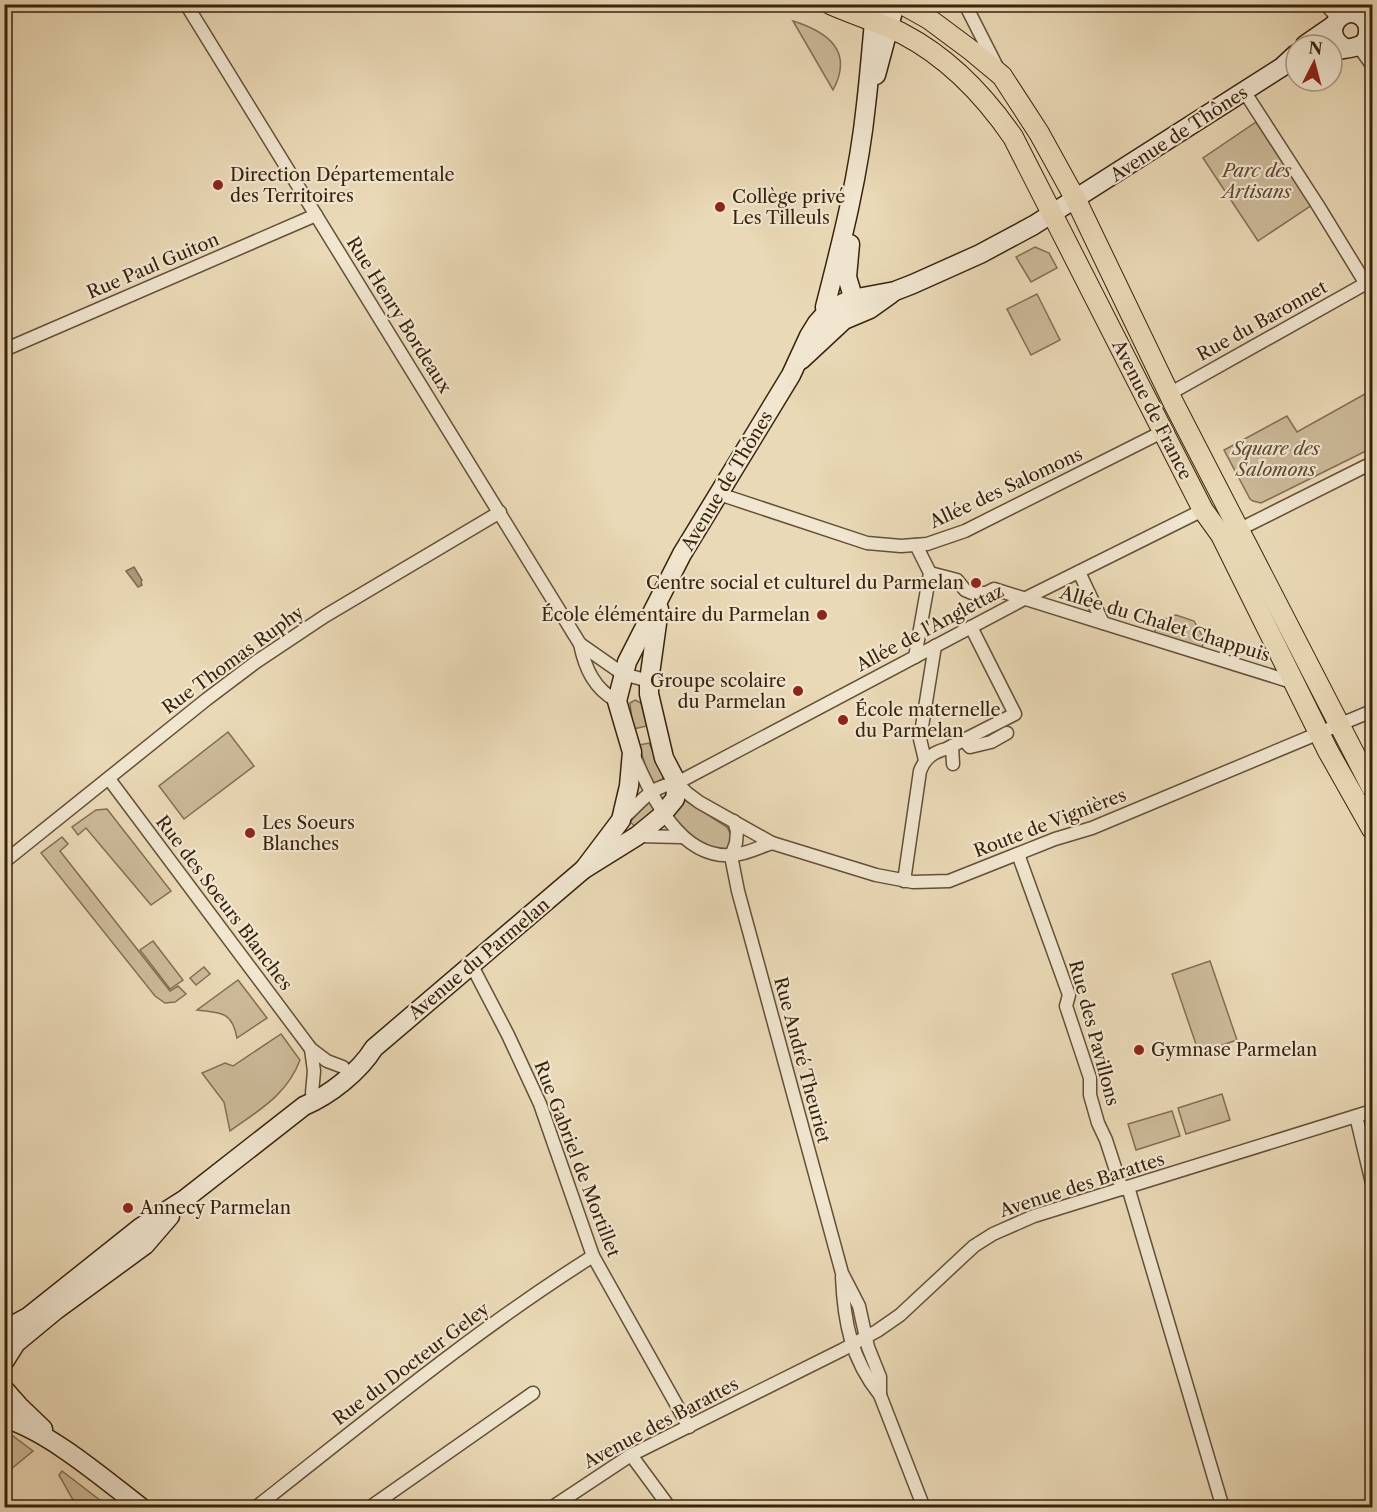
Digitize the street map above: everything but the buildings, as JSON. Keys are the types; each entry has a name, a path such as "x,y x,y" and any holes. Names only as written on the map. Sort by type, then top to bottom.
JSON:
{"main road":[{"path":"830,4 885,16 920,29 942,42 975,69 1002,76"},
{"name":"Avenue de France","path":"902,4 929,19 1002,76 1040,133 1076,200 1169,394 1372,788"},
{"path":"1320,33 1345,14 1354,13 1359,34 1335,39 1332,30 1336,21"},
{"path":"832,319 825,307 850,206 866,106 885,16"},
{"name":"Avenue de France","path":"885,16 965,79 998,115 1020,151 1203,510 1221,535 1320,734 1372,829"},
{"name":"Avenue de Thônes","path":"660,602 682,554 798,363 809,336 855,306 961,264 1053,214 1244,91 1284,68"},
{"path":"1020,151 1034,154 1053,180 1076,200"},
{"path":"850,206 847,277 855,306"},
{"path":"1053,214 1073,231 1088,249 1101,255"},
{"path":"585,869 621,820 629,786 632,752 617,701 623,674 634,648 660,602"},
{"path":"585,869 637,836 665,813 675,799 677,783 660,747 652,711 649,681 660,602"},
{"name":"Avenue du Parmelan","path":"308,1099 318,1100 365,1063 374,1048 585,869"},
{"name":"Avenue du Parmelan","path":"4,1330 28,1317 141,1227 185,1199 308,1099 358,1054 374,1048"},
{"name":"Avenue du Parmelan","path":"4,1362 16,1343 56,1310 145,1245 185,1199"},
{"path":"4,1389 66,1451"},
{"path":"4,1418 22,1425 66,1451 142,1508"}],"street":[{"name":"Rue Henry Bordeaux","path":"186,4 580,644 584,665 592,679 606,695 617,701"},
{"name":"Avenue de France","path":"965,4 1002,76"},
{"path":"1325,4 1336,21"},
{"path":"1359,34 1372,65"},
{"path":"1244,91 1369,282"},
{"name":"Rue Paul Guiton","path":"4,350 316,215"},
{"name":"Rue du Baronnet","path":"1169,394 1369,282"},
{"name":"Allée des Salomons","path":"719,494 867,543 889,546 915,545 951,537 1164,431"},
{"path":"1238,530 1372,463"},
{"name":"Allée de l'Anglettaz","path":"650,792 662,785 677,783 1024,599 1203,510"},
{"name":"Rue Thomas Ruphy","path":"4,862 207,699 275,649 500,512"},
{"path":"915,545 930,573 915,657"},
{"path":"1079,572 1103,623"},
{"name":"Allée du Chalet Chappuis","path":"930,573 957,580 965,590 972,593 986,593 994,590 1295,683"},
{"path":"904,881 920,771 925,760 935,752 1015,714 971,627"},
{"name":"Rue Henry Bordeaux","path":"580,644 623,674 649,681"},
{"path":"925,760 921,739 935,646"},
{"name":"Route de Vignières","path":"677,783 687,793 772,843 876,875 922,883 949,880 1055,839 1092,828 1372,711"},
{"path":"958,743 970,747 991,742 1007,733"},
{"path":"953,764 958,743"},
{"path":"632,752 650,792 681,837"},
{"name":"Rue des Soeurs Blanches","path":"108,779 311,1049 327,1061 343,1067"},
{"path":"621,820 650,792"},
{"path":"731,856 736,843 737,831 734,821"},
{"path":"637,836 681,837 715,854 731,856 772,843"},
{"name":"Rue des Pavillons","path":"1018,854 1069,995 1066,1006 1090,1078 1090,1095 1098,1123 1125,1188 1223,1508"},
{"name":"Rue André Theuriet","path":"731,856 746,927 842,1273 859,1306 868,1347 880,1377 880,1395"},
{"name":"Rue Gabriel de Mortillet","path":"471,964 540,1104 593,1256 689,1427"},
{"path":"308,1099 314,1071 311,1049"},
{"name":"Avenue des Barattes","path":"551,1508 631,1455 853,1344 900,1315 963,1255 988,1237 1034,1216 1372,1111"},
{"path":"1356,1116 1372,1183"},
{"name":"Rue du Docteur Geley","path":"255,1508 467,1343 556,1279 593,1256"},
{"name":"Rue André Theuriet","path":"842,1273 844,1312 853,1344 869,1382 880,1395 924,1508"},
{"path":"369,1508 533,1393"},
{"path":"631,1455 670,1508"}],"green space":[{"path":"793,21 817,31 834,45 841,64 833,90"},
{"name":"Parc des Artisans","path":"1256,122 1312,205 1258,241 1203,158"},
{"path":"1035,247 1049,253 1057,268 1031,282 1016,257"},
{"path":"1037,294 1060,340 1031,355 1007,309"},
{"name":"Square des Salomons","path":"1372,390 1372,448 1261,503 1250,499 1224,450 1287,416 1297,432"},
{"path":"1176,615 1194,621 1204,639 1202,649 1154,634 1158,621"},
{"path":"635,700 641,703 647,726 633,729 630,703"},
{"path":"228,732 254,766 184,819 159,786"},
{"path":"649,743 665,776 659,782 651,784 639,745"},
{"path":"683,799 727,827 732,837 727,849 718,849 703,844 678,822 673,816 675,808"},
{"path":"650,802 658,813 637,828 630,822"},
{"path":"107,809 171,891 151,905 86,828 78,835 72,827 96,810"},
{"path":"62,837 68,844 60,851 170,991 178,986 186,994 175,1002 165,1003 155,996 41,853"},
{"path":"153,941 183,980 170,989 140,950"},
{"path":"1210,961 1237,1040 1199,1053 1172,974"},
{"path":"204,967 210,974 196,985 190,978"},
{"path":"238,980 267,1018 237,1038 232,1022 228,1018 218,1013 197,1010"},
{"path":"281,1034 300,1060 294,1072 288,1083 271,1101 230,1131 224,1102 202,1073 225,1063 233,1066"},
{"path":"1222,1094 1230,1120 1186,1134 1178,1108"},
{"path":"1172,1111 1180,1136 1136,1150 1128,1124"},
{"path":"5,1430 33,1451 5,1474"},
{"path":"62,1471 109,1507 77,1507 59,1475"}],"shaded area":[{"path":"134,567 142,580 142,585 138,587 126,571"}],"place":[{"name":"Direction Départementale des Territoires","path":"218,185"},
{"name":"Collège privé Les Tilleuls","path":"720,207"},
{"name":"Centre social et culturel du Parmelan","path":"976,583"},
{"name":"École élémentaire du Parmelan","path":"822,615"},
{"name":"Groupe scolaire du Parmelan","path":"798,691"},
{"name":"École maternelle du Parmelan","path":"843,720"},
{"name":"Les Soeurs Blanches","path":"250,833"},
{"name":"Gymnase Parmelan","path":"1139,1050"},
{"name":"Annecy Parmelan","path":"128,1208"}]}
